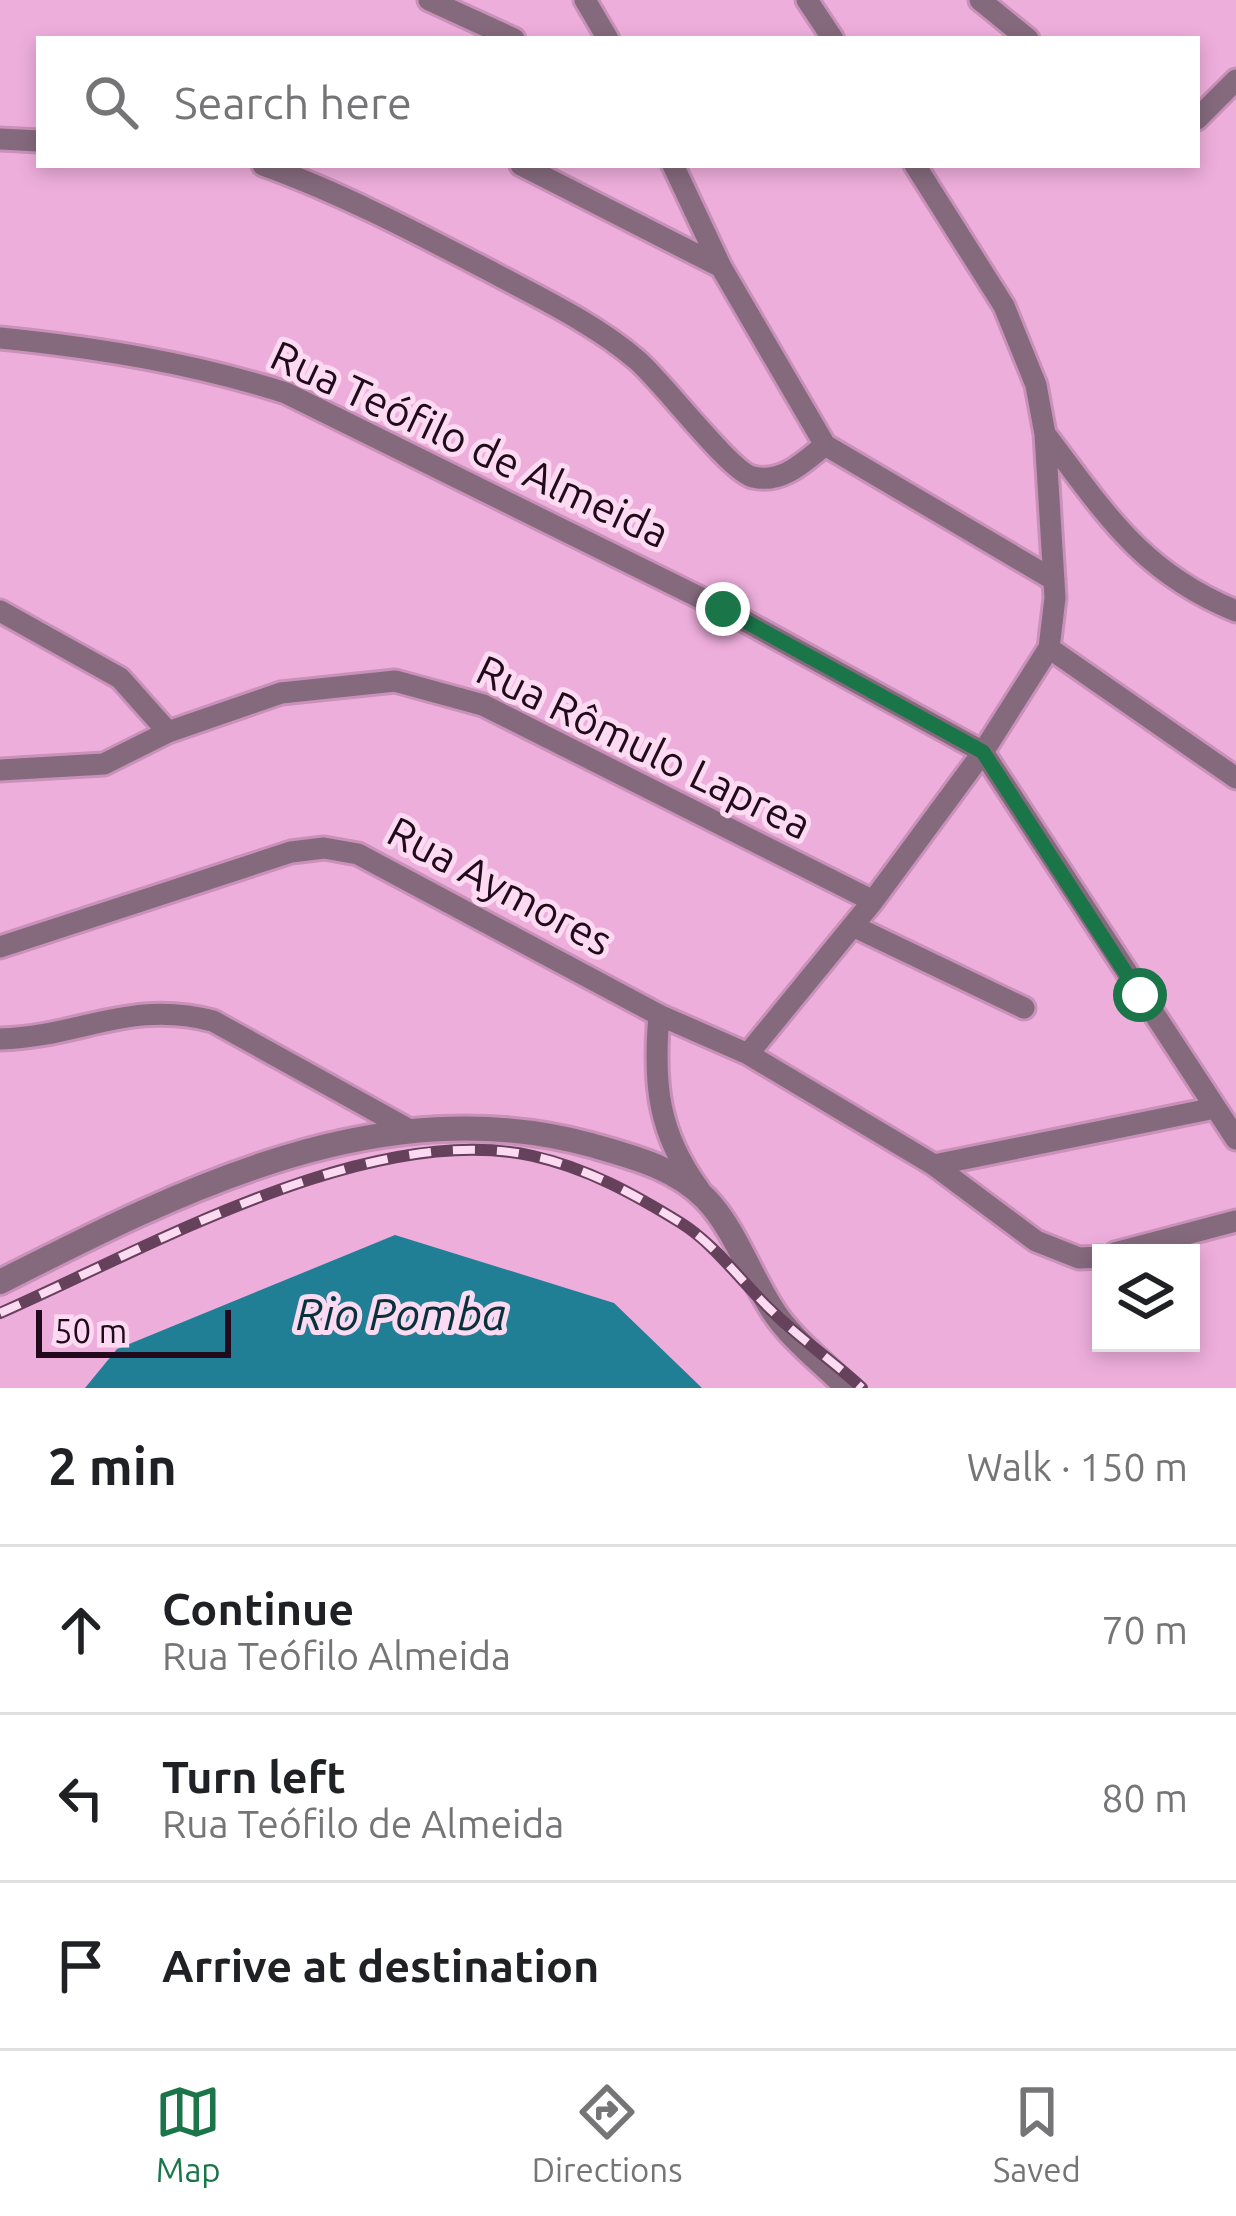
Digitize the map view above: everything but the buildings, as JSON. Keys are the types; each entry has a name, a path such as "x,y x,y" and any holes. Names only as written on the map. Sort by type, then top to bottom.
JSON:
{"street":[{"path":"429,0 507,36"},
{"path":"585,0 606,36"},
{"path":"807,0 831,36"},
{"path":"980,0 1024,36"},
{"path":"1200,116 1236,80"},
{"path":"0,139 36,141"},
{"path":"270,168 410,229 553,304 635,358 706,430 733,467 749,476 786,474 825,445"},
{"path":"527,168 721,267"},
{"path":"674,168 721,267 825,445 1054,580"},
{"path":"748,1054 873,901 983,752 1049,648 1054,580 1046,434 1019,336 917,168"},
{"name":"Rua Teófilo de Almeida","path":"0,338 100,348 221,372 286,393 723,609 983,752"},
{"path":"1046,434 1114,524 1159,572 1236,611"},
{"path":"0,611 120,678 168,732"},
{"path":"1049,648 1236,778"},
{"name":"Rua Rômulo Laprea","path":"0,770 104,764 168,732 281,694 394,682 483,705 873,901"},
{"path":"983,752 1236,1139"},
{"name":"Rua Aymores","path":"0,946 243,866 324,848 358,854 658,1016 748,1054 934,1165 1036,1241 1079,1258 1092,1257"},
{"path":"854,926 1024,1008"},
{"path":"0,1039 141,1012 188,1015 213,1022 406,1128"},
{"path":"658,1016 654,1072 662,1121 674,1154 708,1200 775,1315 848,1388"},
{"path":"934,1165 1215,1108"},
{"path":"0,1282 158,1202 254,1166 406,1128 479,1127 568,1139 647,1161 708,1200"},
{"path":"1150,1244 1236,1221"}],"water":[{"name":"Rio Pomba","path":"395,1235 614,1303 702,1388 85,1388 117,1349"}],"railway":[{"path":"0,1313 261,1197 402,1156 469,1150 533,1156 572,1167 663,1212 705,1242 783,1321 862,1388"}],"route":[{"path":"723,609 983,752 1140,995"}]}
